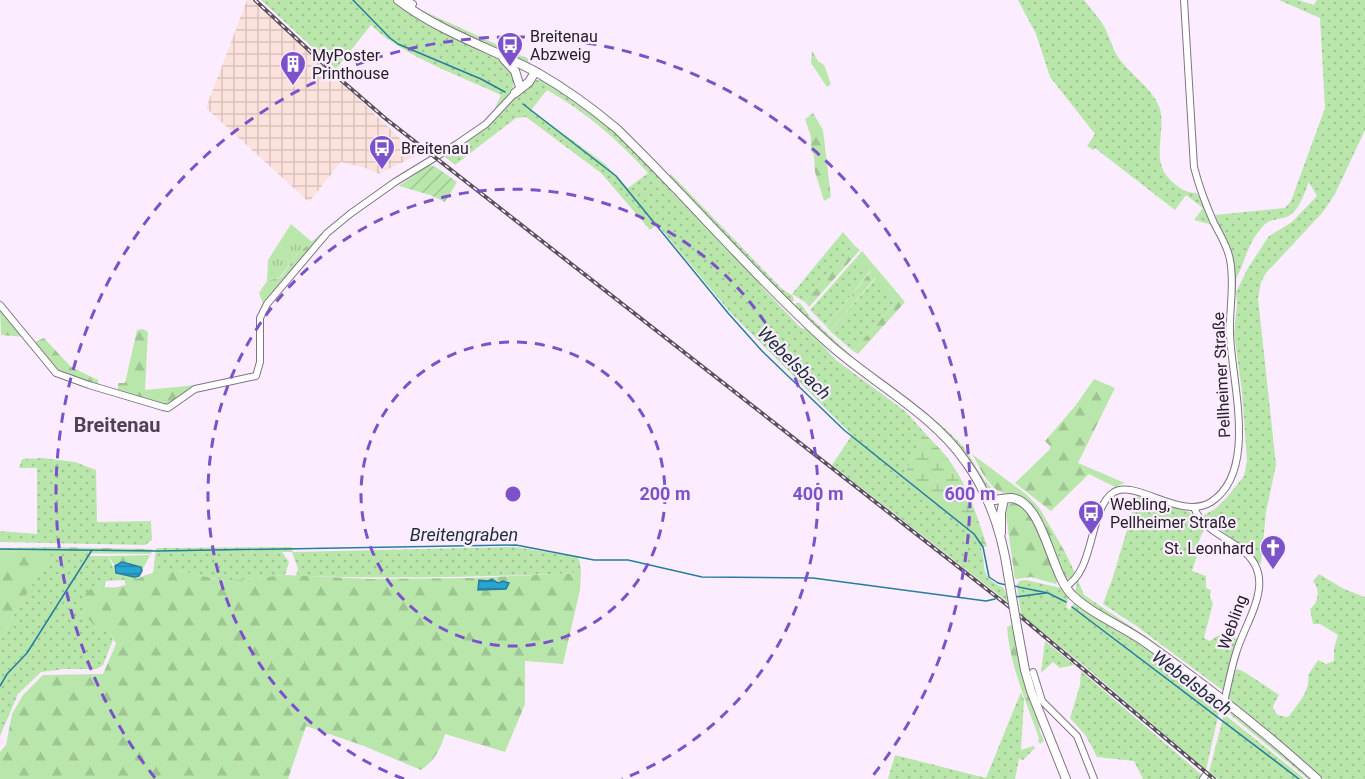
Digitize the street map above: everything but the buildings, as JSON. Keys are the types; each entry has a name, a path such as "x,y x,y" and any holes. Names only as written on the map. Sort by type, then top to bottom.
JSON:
{"main road":[{"path":"398,0 409,4 436,24 532,70 585,103 617,129 827,342 911,408 965,460 988,501 1001,535 1017,627 1034,698 1066,779"},
{"path":"501,55 515,71 519,84"},
{"path":"515,93 519,84 532,70"},
{"path":"515,93 529,82 532,70"}],"street":[{"name":"Pellheimer Straße","path":"1184,0 1194,167 1199,188 1228,251 1232,270 1230,335 1238,419 1237,455 1229,481 1210,502 1194,507"},
{"path":"0,305 56,373 89,386 168,408 195,390 256,376 260,362 260,318 267,304 327,233 395,182 486,124 515,93"},
{"path":"1065,587 1072,584 1085,562 1103,505 1114,493 1126,490 1194,507"},
{"path":"988,501 1004,499 1019,501 1027,506 1035,515 1065,587 1080,601 1149,645 1224,702 1278,744 1317,779"},
{"path":"1001,535 1001,513 1004,499"},
{"name":"Webling","path":"1194,507 1197,517 1244,550 1259,573 1257,601 1236,652 1224,702"},
{"path":"1029,671 1042,701 1077,736 1094,779"}],"shaded area":[{"path":"247,0 251,0 271,14 417,155 379,174 341,162 309,202 206,108"}],"green space":[{"path":"261,0 393,0 420,19 497,57 508,66 515,78 512,90 493,112 501,95 415,56 371,25 336,69"},
{"path":"1018,0 1084,0 1104,26 1120,60 1156,99 1162,123 1160,159 1166,175 1180,188 1197,193 1213,225 1194,220 1203,208 1186,195 1175,210 1095,148 1093,150 1087,146 1095,134 1050,77 1036,34"},
{"path":"1279,0 1298,0 1314,5 1317,0 1365,0 1365,130 1335,194 1323,212 1266,273 1261,282 1258,298 1276,465 1266,512 1261,564 1241,545 1202,516 1215,509 1228,496 1244,476 1247,461 1242,392 1234,333 1236,292 1248,268 1269,236 1292,222 1317,196 1309,182 1294,212 1287,217 1270,221 1264,225 1251,244 1236,279 1233,257 1215,215 1285,208 1291,201 1325,108 1320,18"},
{"path":"417,8 531,60 531,62 528,64 420,12"},
{"path":"812,51 818,61 824,65 831,84 827,87 811,63"},
{"path":"536,80 541,80 551,86 618,134 669,186 672,193 762,281 761,286 801,328 807,329 836,360 905,411 924,432 903,478 974,535 981,548 987,575 1004,588 1009,603 832,465 852,435 729,311 657,224 650,230 601,173 526,117 516,118 455,165 443,155 474,135","holes":["547,90 601,127 648,173 628,188 605,164 531,110"]},
{"path":"813,113 823,130 831,197 824,201 815,172 811,137 805,119"},
{"path":"429,165 436,167 457,182 445,202 399,186"},
{"path":"671,174 781,288 793,296 794,301 790,301 668,177"},
{"path":"291,224 312,242 297,254 280,277 267,281 268,260"},
{"path":"330,226 330,229 264,306 259,293 267,281 281,277 297,254"},
{"path":"843,232 854,245 805,302 792,294"},
{"path":"854,245 860,250 809,307 805,302"},
{"path":"862,251 905,302 858,354 853,351 898,300 875,278 830,331 826,326 871,271 856,258"},
{"path":"856,258 871,270 826,326 810,310"},
{"path":"876,278 898,300 853,351 830,331"},
{"path":"796,303 800,303 811,318 857,361 825,336 796,307"},
{"path":"0,309 25,337 1,335"},
{"path":"143,329 148,332 145,390 207,384 168,407 118,391 118,383 125,383 137,330"},
{"path":"44,338 71,367 98,380 99,387 57,369 35,342"},
{"path":"867,368 949,432 964,448 987,483 999,493 991,493 959,447 943,430"},
{"path":"1094,379 1115,388 1078,463 1125,483 1115,487 1089,474 1051,511 1015,483 1050,449 1045,441 1076,405"},
{"path":"924,432 946,456 962,480 987,546 981,548 974,535 903,478"},
{"path":"972,454 1027,495 1040,509 1065,552 1054,556 1045,528 1035,510 1024,499 998,491 993,487"},
{"path":"43,458 75,462 96,470 97,522 151,521 152,540 145,545 0,542 0,531 37,534 37,468 19,468 22,459"},
{"path":"1137,496 1189,512 1205,526 1196,549 1199,550 1192,571 1206,576 1206,588 1211,590 1210,597 1213,603 1204,638 1210,641 1220,634 1239,639 1225,692 1103,604"},
{"path":"1013,503 1029,514 1041,535 1058,579 1056,584 1031,577 1015,579 1006,515 1008,505"},
{"path":"51,547 52,553 91,553 90,556 108,556 116,573 139,576 137,580 128,585 125,584 125,580 106,581 104,587 97,585 95,626 110,633 113,640 103,665 97,669 41,672 18,694 0,736 0,642 10,621 51,554 0,551 0,548"},
{"path":"51,547 153,549 151,554 52,553 10,621 0,642 0,551 51,553"},
{"path":"292,547 293,552 515,547 578,557 581,573 438,577 296,576 298,569 292,552 282,552 289,562 285,575 226,581 174,570 153,574 156,548"},
{"path":"1065,552 1075,573 1072,578 1067,579 1064,578 1054,556"},
{"path":"150,555 142,571 140,567 122,562 115,566 108,556"},
{"path":"174,570 226,581 285,575 372,579 471,578 581,573 580,590 563,664 525,661 525,704 505,752 445,734 436,754 421,770 364,746 306,726 288,779 0,779 0,752 6,745 12,714 23,695 43,675 103,674 116,644 110,633 95,626 84,614 85,593 97,585 118,587 149,574"},
{"path":"1319,574 1344,589 1365,597 1365,779 1323,779 1227,699 1234,671 1238,669 1279,695 1273,706 1275,712 1288,717 1305,692 1308,675 1318,660 1326,664 1334,661 1334,648 1338,635 1320,624 1313,624 1310,609 1317,599 1318,592 1313,581"},
{"path":"1026,580 1061,588 1069,596 1066,607 1070,610 1075,601 1152,650 1221,703 1206,770 1021,615 1017,586 1019,581"},
{"path":"1078,580 1084,595 1157,644 1222,694 1137,633 1086,602 1075,591"},
{"path":"1012,625 1022,669 1044,741 1040,744 1011,656 1007,627"},
{"path":"1045,641 1074,665 1060,668 1053,662 1041,673"},
{"path":"1081,671 1203,776 1200,779 1143,779 1134,761 1097,757 1086,736 1070,718 1080,685"},
{"path":"1021,692 1024,700 1021,750 1033,746 1035,748 1023,760 1019,759 1015,779 888,779 895,755 986,778"},
{"path":"1226,711 1231,711 1313,779 1308,779"},
{"path":"1224,714 1305,779 1218,779 1209,772"}],"water":[{"path":"122,562 141,567 142,571 139,576 116,573 115,566"},
{"path":"492,579 498,583 503,581 509,583 506,589 478,590 479,580"}],"waterway":[{"name":"Webelsbach","path":"353,0 398,44 481,79 505,92"},
{"name":"Webelsbach","path":"523,104 616,176 762,351 844,430 974,534 983,547 989,577 1006,585"},
{"name":"Breitengraben","path":"0,549 157,551 516,545 594,560 628,560 702,577 813,578 986,601 995,599"},
{"path":"0,686 7,674 27,653 92,550"},
{"name":"Breitengraben","path":"1014,586 1048,593 1066,602"},
{"name":"Breitengraben","path":"1015,597 1046,593"},
{"name":"Webelsbach","path":"1072,607 1299,779"}],"railway":[{"path":"255,0 386,119 1007,605 1214,779"}],"place":[{"name":"Breitenau Abzweig","path":"510,68"},
{"name":"MyPoster Printhouse","path":"293,87"},
{"name":"Breitenau","path":"382,171"},
{"name":"Webling, Pellheimer Straße","path":"1091,536"},
{"name":"St. Leonhard","path":"1273,571"}],"district":[{"name":"Breitenau","path":"117,425"}]}
